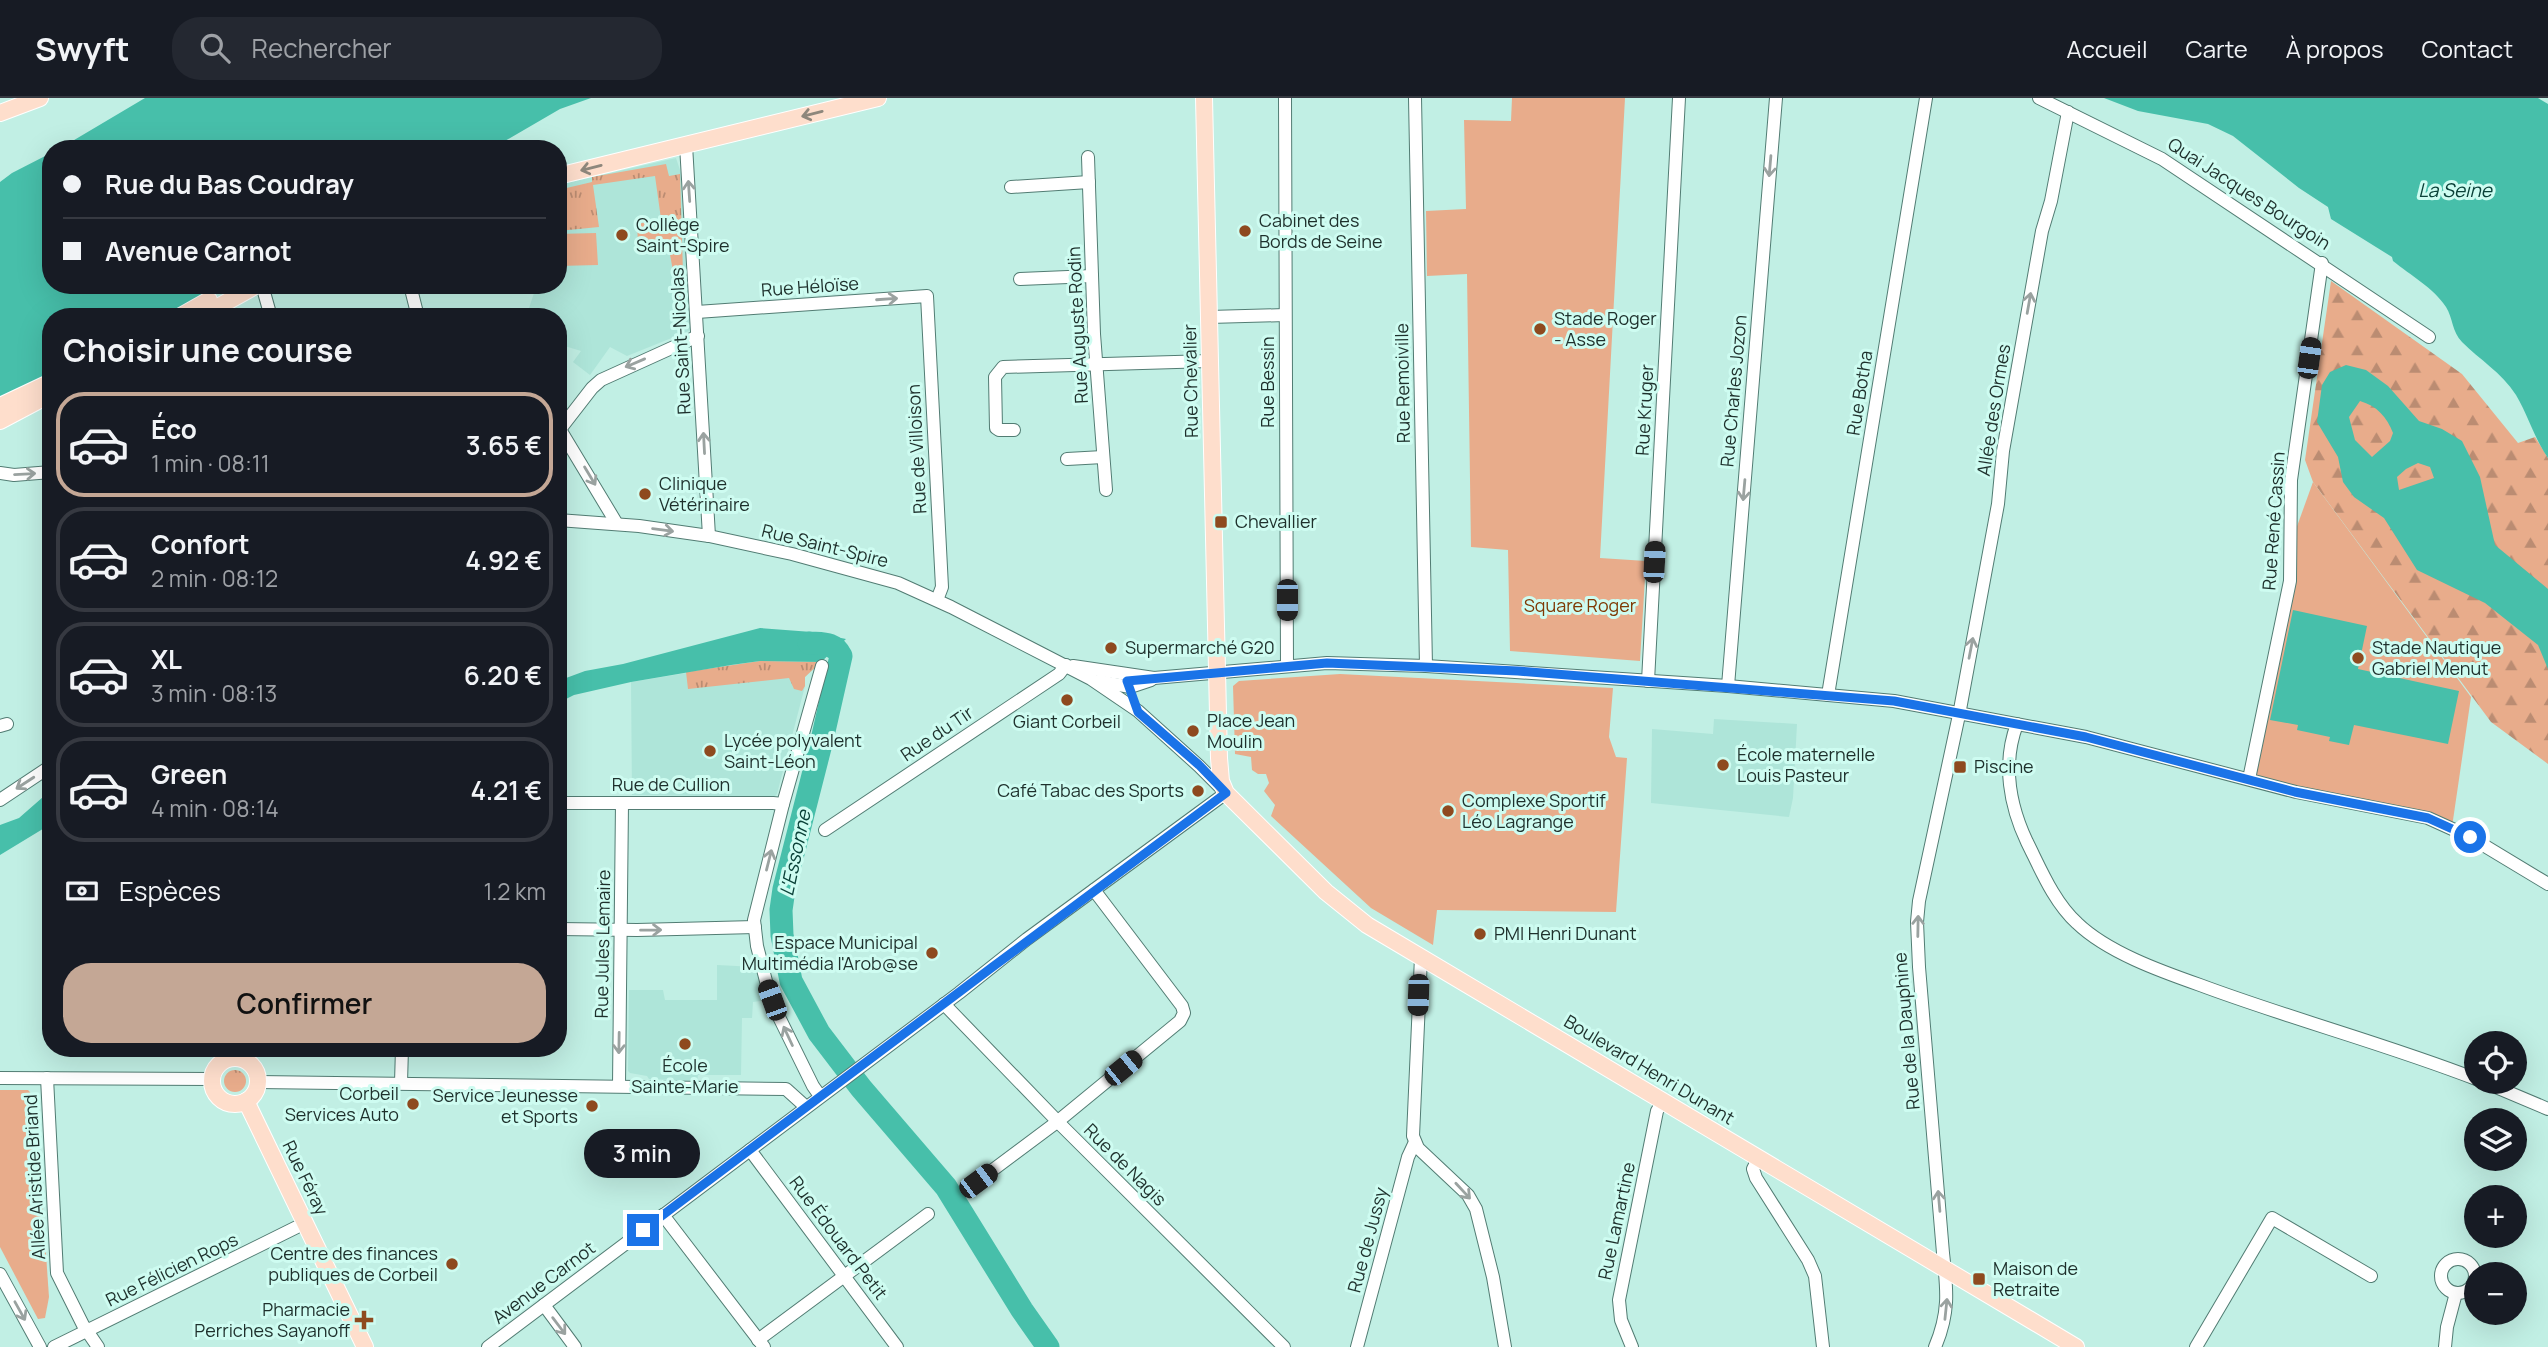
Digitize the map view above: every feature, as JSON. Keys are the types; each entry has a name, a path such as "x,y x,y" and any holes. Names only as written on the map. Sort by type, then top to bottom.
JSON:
{"main road":[{"path":"0,113 40,98"},
{"path":"567,174 878,98"},
{"name":"Rue Chevalier","path":"1204,98 1219,766 1226,793"},
{"path":"195,308 220,294"},
{"path":"217,308 243,294"},
{"path":"0,406 42,386"},
{"path":"0,421 42,399"},
{"name":"Boulevard Henri Dunant","path":"1226,793 1282,851 1346,909 1421,957 1758,1159 2077,1347"},
{"path":"222,1057 213,1079 215,1093 232,1104 246,1101 254,1093 258,1082 251,1065 233,1057"},
{"name":"Rue Féray","path":"246,1101 365,1347"}],"street":[{"name":"Rue Bessin","path":"1285,98 1287,666"},
{"name":"Rue Remoiville","path":"1415,98 1426,667"},
{"name":"Rue Kruger","path":"1647,681 1679,98"},
{"name":"Rue Charles Jozon","path":"1728,687 1776,98"},
{"name":"Rue Botha","path":"1828,695 1926,98"},
{"name":"Quai Jacques Bourgoin","path":"2039,98 2162,159 2322,263 2429,337"},
{"name":"Allée des Ormes","path":"1959,715 1998,504 2003,451 2042,231 2051,201 2068,112"},
{"name":"Rue Saint-Nicolas","path":"686,145 709,536"},
{"name":"Rue Auguste Rodin","path":"1088,157 1096,364 1106,490"},
{"path":"1011,187 1089,182"},
{"name":"Rue René Cassin","path":"2249,779 2290,581 2291,480 2322,263"},
{"path":"1020,279 1092,276"},
{"name":"Rue Héloïse","path":"697,312 927,296"},
{"name":"Rue de Villoison","path":"927,296 942,587 937,600"},
{"path":"1209,317 1285,315"},
{"path":"567,418 601,380 698,336"},
{"path":"1014,430 996,428 995,377 1003,368 1210,360"},
{"path":"567,439 617,524"},
{"path":"1067,459 1103,457"},
{"path":"0,472 14,475 42,473"},
{"name":"Rue Saint-Spire","path":"567,521 709,536 845,567 898,583 937,600 1091,679 1138,712 1199,765 1226,793"},
{"name":"Rue Saint-Spire","path":"1066,665 1154,678 1217,668 1327,663 1426,667 1894,701 2086,737 2320,797 2442,822 2548,884"},
{"name":"Rue du Tir","path":"825,830 1059,674 1066,665"},
{"path":"817,1091 778,1015 767,985 754,927 783,804 821,666"},
{"path":"1138,712 1127,681 1154,678"},
{"path":"1091,679 1108,685 1130,687"},
{"name":"Rue de la Dauphine","path":"1935,1347 1947,1308 1948,1285 1917,922 1922,881 1959,715"},
{"path":"2017,724 2010,753 2009,775 2011,799 2018,823 2062,906 2099,941 2157,969 2222,993 2464,1075"},
{"path":"1199,765 1210,768 1219,766"},
{"path":"0,800 42,772"},
{"name":"Avenue Carnot","path":"488,1347 806,1107 817,1091 833,1086 1226,793"},
{"name":"Rue de Cullion","path":"567,803 783,804"},
{"name":"Rue Jules Lemaire","path":"619,1085 622,803"},
{"path":"978,1181 1057,1122 1180,1021 1184,1013 1182,1006 1094,890"},
{"path":"567,929 754,927"},
{"path":"1421,957 1413,1128 1415,1142 1468,1195 1476,1209 1493,1277 1505,1347"},
{"name":"Rue de Nagis","path":"944,1004 1057,1122 1284,1347"},
{"path":"401,1083 402,1057"},
{"path":"0,1078 213,1079"},
{"name":"Allée Aristide Briand","path":"47,1078 57,1273 98,1347"},
{"path":"258,1082 619,1085 817,1091"},
{"path":"786,1089 806,1107"},
{"path":"2512,1094 2548,1109"},
{"name":"Rue Lamartine","path":"1632,1347 1621,1320 1619,1300 1657,1111 1663,1101"},
{"name":"Rue de Jussy","path":"1357,1347 1408,1157 1415,1142"},
{"name":"Rue Édouard Petit","path":"750,1150 897,1347"},
{"path":"1758,1159 1753,1169 1756,1178 1808,1260 1815,1276 1823,1347"},
{"path":"663,1215 761,1344 928,1213"},
{"path":"2196,1347 2272,1218 2371,1276"},
{"name":"Rue Félicien Rops","path":"54,1347 305,1223"},
{"path":"0,1274 40,1347"},
{"path":"2445,1347 2449,1314 2456,1293"},
{"path":"544,1305 575,1347"}],"shaded area":[{"name":"Collège Saint-Spire","path":"676,158 681,173 691,326 689,331 627,356 610,347 590,375 573,362 581,351 567,347 567,308 529,308 534,294 567,294 567,183"},
{"name":"Lycée polyvalent Saint-Léon","path":"760,661 821,662 805,677 777,794 774,797 632,795 631,682"},
{"name":"École maternelle Louis Pasteur","path":"1714,719 1797,724 1793,798 1789,817 1651,803 1652,729 1713,734"},
{"name":"École Sainte-Marie","path":"717,965 756,967 767,1000 753,1002 752,1018 742,1018 741,1075 698,1075 697,1081 649,1079 647,1076 630,1073 629,990 663,990 665,1000 717,1000"}],"green space":[{"name":"Stade Roger - Asse","path":"1512,98 1625,98 1600,558 1646,561 1640,661 1510,651 1508,550 1471,547 1467,274 1427,276 1426,211 1466,209 1464,120 1511,121"},
{"path":"666,164 669,176 680,174 684,305 679,305 668,243 638,243 637,224 661,219 655,176 593,185 599,227 567,230 567,188 592,182 592,177"},
{"path":"596,233 598,265 567,266 567,234"},
{"path":"2331,281 2462,374 2518,443 2535,437 2548,458 2548,764 2491,722 2313,482 2305,460"},
{"name":"Stade Nautique Gabriel Menut","path":"2313,482 2471,697 2452,827 2249,779 2291,543"},
{"path":"760,661 821,662 805,677 802,691 794,689 789,678 688,689 686,672"},
{"name":"Complexe Sportif Léo Lagrange","path":"1340,674 1613,688 1609,737 1616,757 1627,758 1616,912 1437,910 1433,945 1371,908 1271,816 1275,805 1264,791 1269,783 1266,774 1258,774 1252,770 1251,757 1235,754 1233,686 1239,681"},
{"path":"235,1070 243,1073 246,1081 243,1089 235,1092 227,1089 224,1081 227,1073"},
{"path":"0,1090 28,1090 35,1098 49,1297 45,1318 38,1319 0,1247"}],"water":[{"path":"145,98 591,98 560,109 507,140 74,140"},
{"name":"La Seine","path":"2104,98 2538,98 2548,104 2548,458 2510,387 2459,338 2441,300 2393,261 2392,257 2331,219 2328,207 2299,188 2233,136 2208,124 2138,111"},
{"path":"42,158 42,294 209,294 183,308 42,308 42,382 0,402 0,182"},
{"path":"2346,365 2366,370 2388,386 2419,421 2442,429 2462,441 2480,477 2495,545 2548,589 2548,669 2538,645 2485,603 2417,570 2384,518 2354,497 2343,482 2338,457 2317,422 2322,385 2330,372","holes":["2360,401 2381,413 2393,433 2390,441 2372,457 2355,440 2349,417","2418,463 2430,467 2434,478 2399,490 2397,477"]},
{"path":"2293,610 2367,626 2358,669 2459,691 2448,744 2354,725 2349,745 2329,741 2330,737 2297,730 2298,725 2270,720"},
{"path":"760,628 812,632 846,639 821,662 760,661 731,665 631,682 567,698 567,678 585,671 623,664"},
{"path":"42,798 42,829 0,855 0,825 19,818"}],"waterway":[{"name":"L'Essonne","path":"809,643 831,646 841,656 784,889 782,935 791,981 819,1033 861,1088 946,1187 1048,1347"}],"place":[{"name":"Cabinet des Bords de Seine","path":"1245,231"},
{"name":"Collège Saint-Spire","path":"622,235"},
{"name":"Stade Roger - Asse","path":"1540,329"},
{"name":"Clinique Vétérinaire","path":"645,494"},
{"name":"Chevallier","path":"1221,522"},
{"name":"Supermarché G20","path":"1111,648"},
{"name":"Stade Nautique Gabriel Menut","path":"2358,658"},
{"name":"Giant Corbeil","path":"1067,700"},
{"name":"Place Jean Moulin","path":"1193,731"},
{"name":"Lycée polyvalent Saint-Léon","path":"710,751"},
{"name":"École maternelle Louis Pasteur","path":"1723,765"},
{"name":"Piscine","path":"1960,767"},
{"name":"Café Tabac des Sports","path":"1198,791"},
{"name":"Complexe Sportif Léo Lagrange","path":"1448,811"},
{"name":"PMI Henri Dunant","path":"1480,934"},
{"name":"Espace Municipal Multimédia l'Arob@se","path":"932,953"},
{"name":"École Sainte-Marie","path":"685,1044"},
{"name":"Corbeil Services Auto","path":"413,1104"},
{"name":"Service Jeunesse et Sports","path":"592,1106"},
{"name":"Centre des finances publiques de Corbeil","path":"452,1264"},
{"name":"Maison de Retraite","path":"1979,1279"},
{"name":"Pharmacie Perriches Sayanoff","path":"364,1320"}],"route":[{"path":"643,1230 960,993 1027,939 1226,793 1199,765 1138,712 1127,681 1327,663 1518,671 1894,701 2086,737 2295,792 2428,818 2442,822 2470,837"}],"park label":[{"name":"Square Roger","path":"1580,606"}]}
